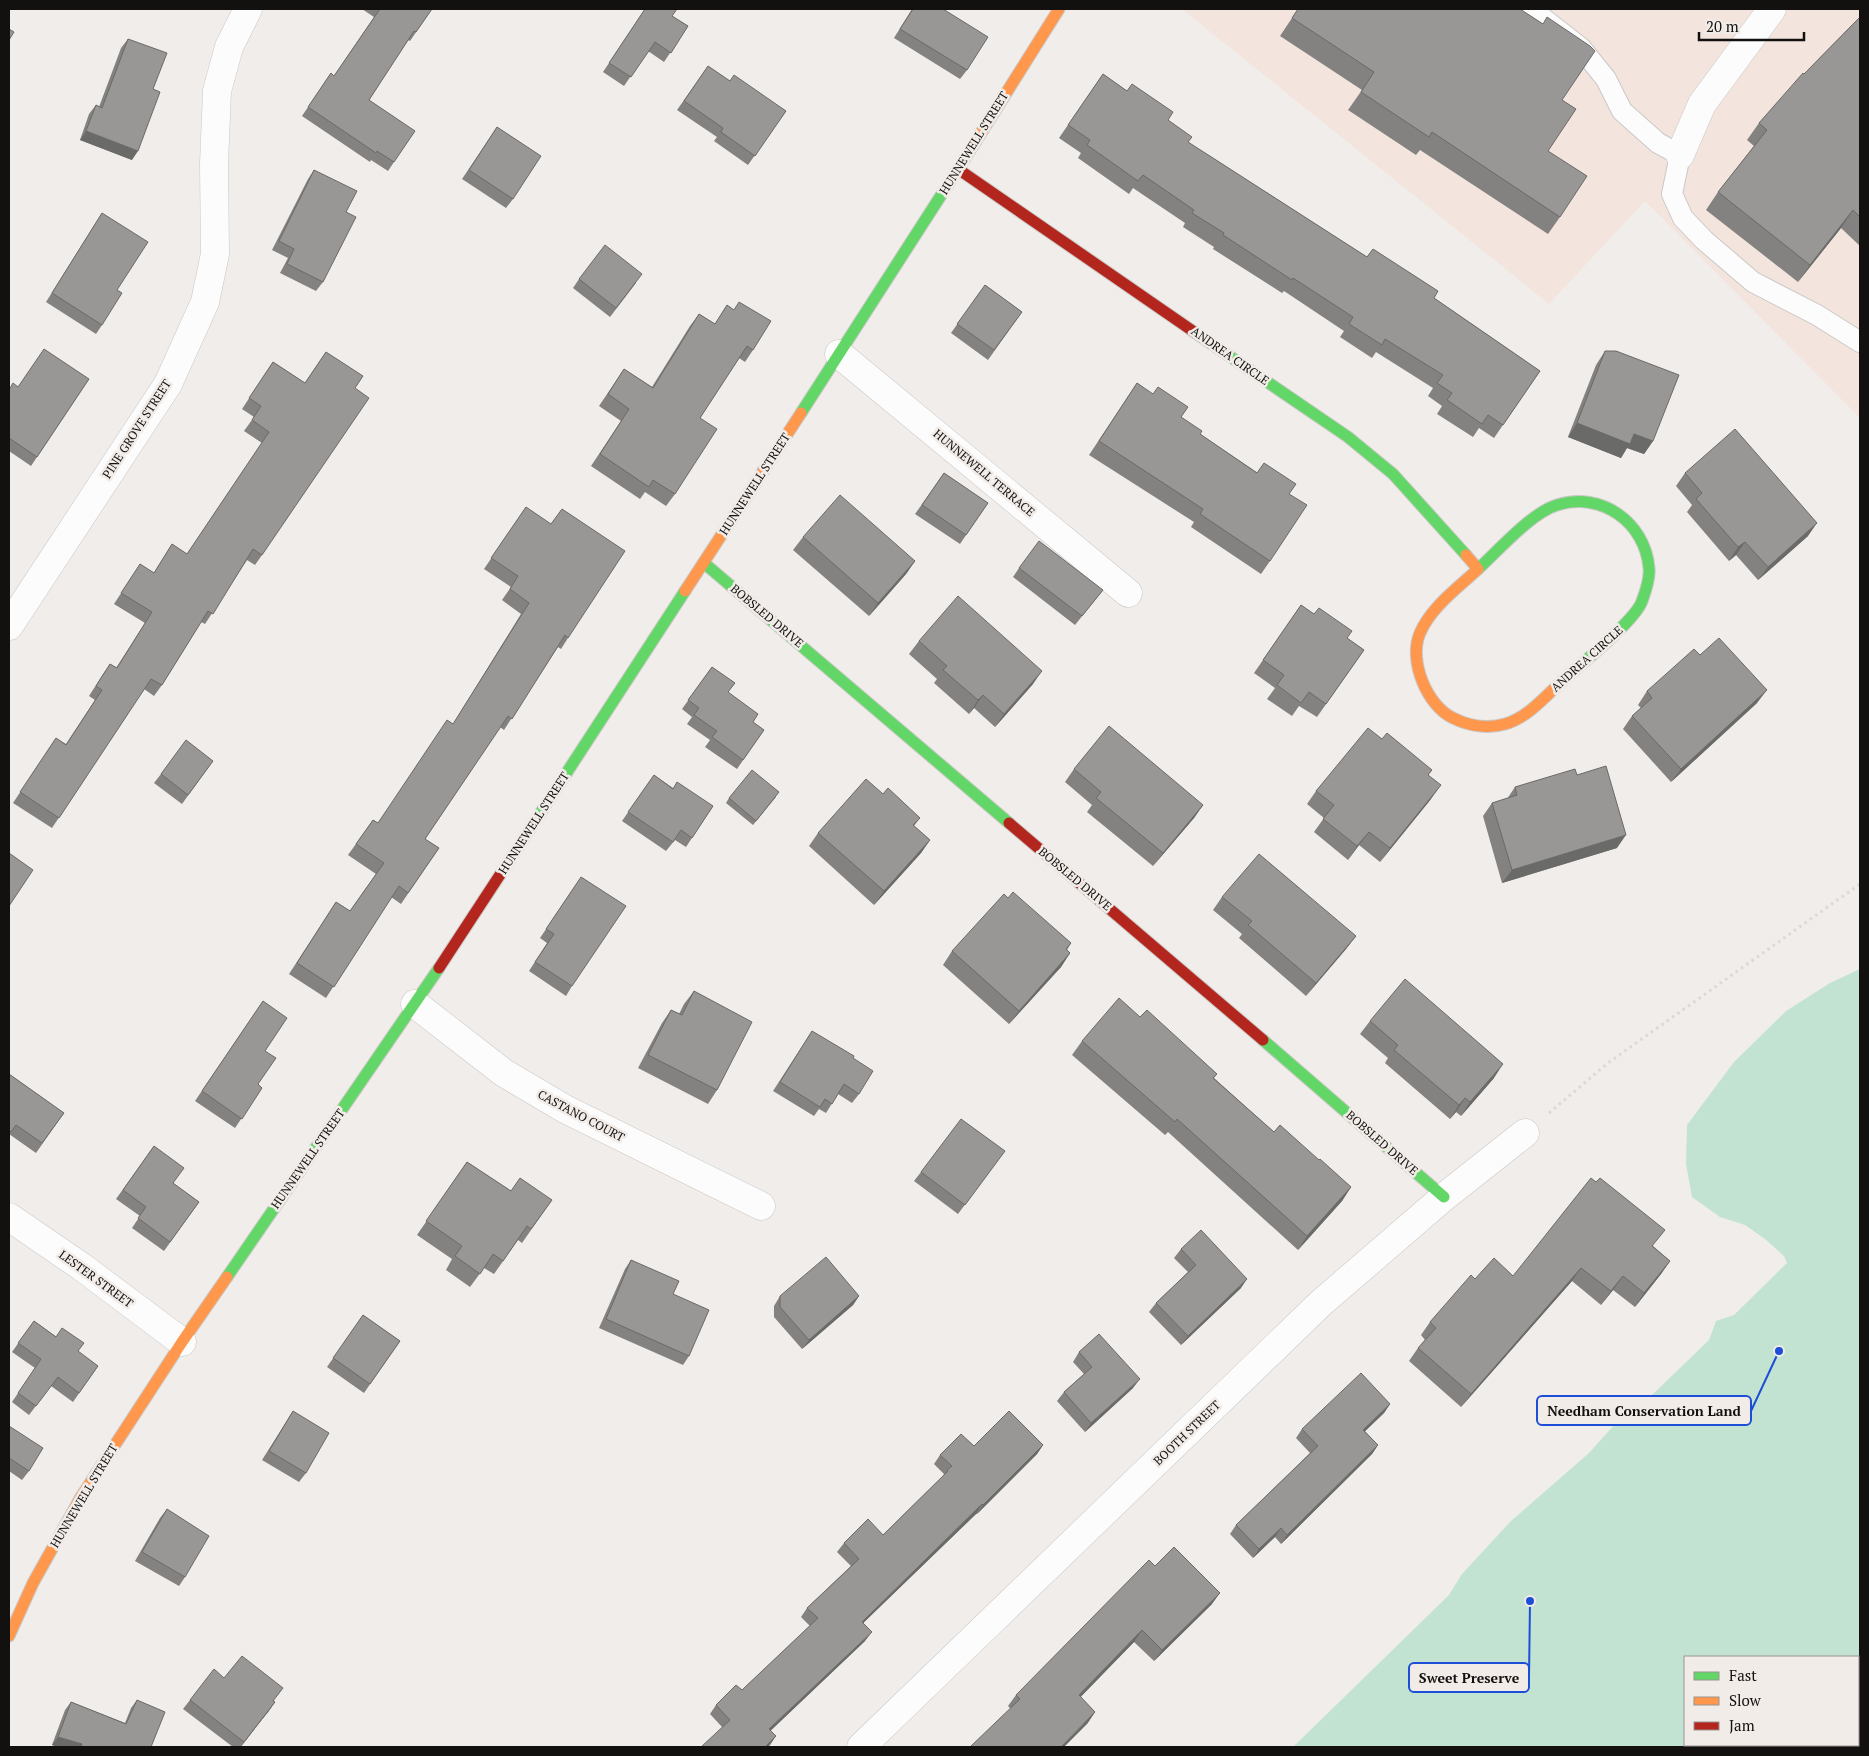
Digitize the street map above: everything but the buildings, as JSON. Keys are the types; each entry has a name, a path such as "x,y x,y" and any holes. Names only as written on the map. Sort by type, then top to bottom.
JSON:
{"street":[{"name":"PINE GROVE STREET","path":"9,626 168,384 205,302 215,254 214,164 217,91 229,47 248,9"},
{"name":"HUNNEWELL STREET","path":"9,1636 33,1583 81,1497 182,1342 415,1004 840,354 1059,9"},
{"path":"1680,154 1702,104 1772,9"},
{"name":"ANDREA CIRCLE","path":"958,169 1348,437 1393,474 1478,569"},
{"name":"HUNNEWELL TERRACE","path":"840,354 1128,593"},
{"name":"ANDREA CIRCLE","path":"1580,501 1606,506 1626,519 1641,539 1649,569 1642,603 1625,624 1528,712 1506,724 1482,727 1452,718 1434,704 1420,678 1416,657 1419,635 1430,615 1478,569 1539,513 1557,504 1580,501"},
{"name":"BOBSLED DRIVE","path":"704,563 1188,976 1444,1198"},
{"name":"CASTANO COURT","path":"415,1004 504,1073 565,1109 762,1206"},
{"name":"BOOTH STREET","path":"861,1747 1321,1303 1444,1198 1525,1133"},
{"name":"LESTER STREET","path":"9,1217 82,1267 182,1342"}],"lane":[{"path":"1531,9 1581,48 1606,79 1622,111 1658,143 1680,154 1672,194 1683,218 1704,240 1753,282 1817,315 1860,342"}],"path":[{"path":"1525,1133 1608,1063 1860,884"}],"shaded area":[{"path":"1182,9 1860,9 1860,418 1645,201 1549,304"}],"green space":[{"path":"1860,969 1860,1747 1293,1747 1449,1595 1462,1574 1511,1521 1589,1453 1624,1414 1650,1397 1709,1340 1716,1321 1734,1315 1787,1263 1784,1256 1745,1225 1720,1217 1692,1197 1686,1164 1687,1125 1734,1062 1786,1011 1830,983"}],"traffic: fast":[{"path":"801,413 976,141"},
{"path":"1200,336 1348,437 1393,474 1466,555"},
{"path":"1478,569 1526,524 1547,509 1557,505 1589,502 1618,514 1630,524 1646,552 1649,568 1648,580 1642,601 1638,609 1619,631 1562,681"},
{"path":"704,563 1009,823"},
{"path":"530,829 685,591"},
{"path":"227,1277 439,968"},
{"path":"1263,1040 1444,1197"}],"traffic: slow":[{"path":"976,141 1059,9"},
{"path":"685,591 801,413"},
{"path":"1466,555 1478,569 1438,606 1420,633 1417,644 1418,669 1422,681 1435,703 1444,712 1465,723 1479,726 1499,726 1521,717 1543,700 1562,681"},
{"path":"9,1636 33,1583 81,1497 182,1342 227,1277"}],"traffic: jam":[{"path":"958,169 1200,336"},
{"path":"1009,823 1263,1040"},
{"path":"439,968 530,829"}],"place":[{"name":"Needham Conservation Land","path":"1779,1351"},
{"name":"Sweet Preserve","path":"1530,1601"}]}
